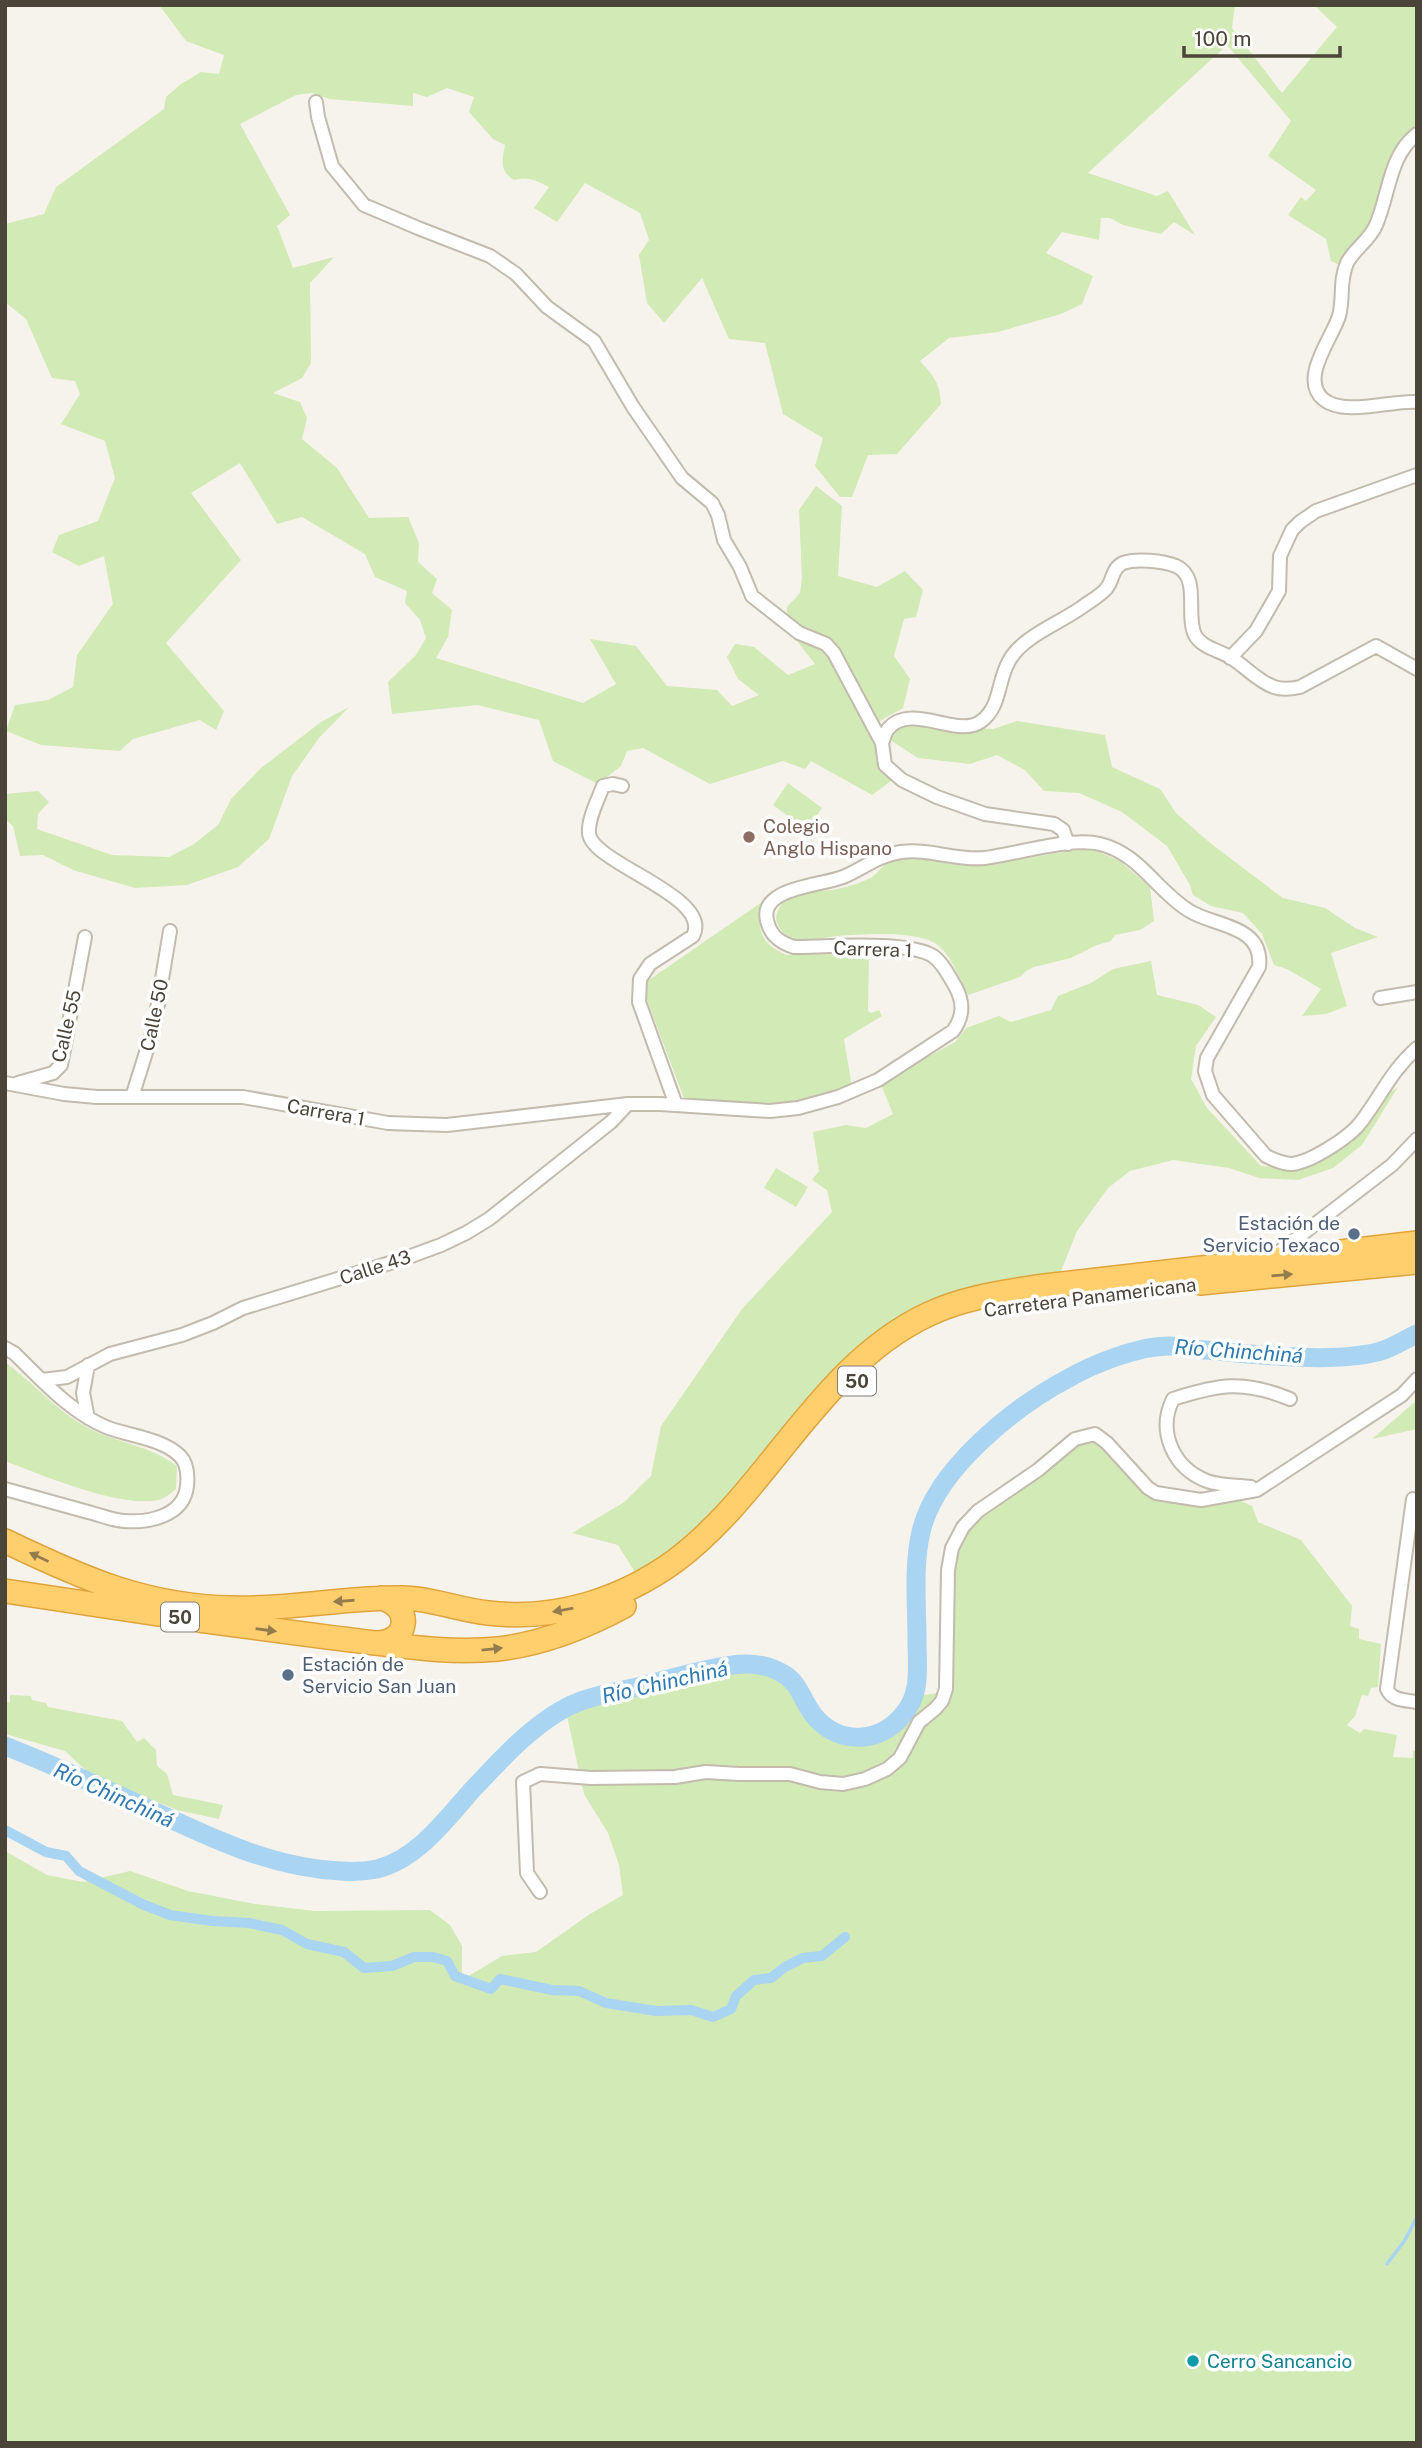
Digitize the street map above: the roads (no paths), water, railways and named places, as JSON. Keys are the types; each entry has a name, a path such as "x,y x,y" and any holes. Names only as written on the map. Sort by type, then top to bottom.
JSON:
{"highway":[{"name":"Carretera Panamericana","path":"5,1541 98,1584 160,1601 197,1606 271,1608 381,1598 423,1600 488,1613 549,1613 607,1599 639,1584 674,1561 705,1536 742,1499 816,1406 850,1369 889,1338 930,1314 979,1296 1036,1287 1417,1243"},
{"name":"Carretera Panamericana","path":"5,1591 295,1634 424,1650 499,1648 540,1641 582,1625 643,1595 680,1571 750,1504 826,1412 860,1378 918,1334 957,1317 981,1309 1037,1300 1417,1262"},
{"path":"376,1643 385,1644 394,1640 401,1633 404,1624 403,1614 398,1606 391,1600 381,1598"}],"street":[{"path":"316,102 332,166 364,205 490,256 516,274 547,307 594,341 633,407 682,478 712,503 718,514 724,540 740,567 752,596 799,633 826,644 834,653 885,735 885,765 902,780 937,797 985,814 1054,824 1063,831 1068,844"},
{"path":"1417,134 1398,158 1376,227 1348,263 1341,280 1339,316 1315,367 1317,390 1322,399 1334,404 1349,408 1417,402"},
{"path":"1230,657 1256,631 1279,591 1280,556 1292,530 1300,522 1316,510 1417,475"},
{"path":"885,735 903,721 917,719 964,727 977,725 994,707 1009,659 1052,624 1075,613 1107,588 1114,571 1128,562 1178,567 1187,575 1191,590 1193,632 1200,642 1230,657 1256,678 1273,687 1288,690 1300,687 1376,646 1417,669"},
{"path":"622,786 603,786 589,834 593,846 651,881 685,906 693,917 696,929 693,936 650,964 640,979 639,1002 676,1105"},
{"name":"Carrera 1","path":"9,1084 75,1095 243,1097 376,1121 447,1125 628,1104 770,1111 797,1108 838,1097 878,1080 954,1031 961,1020 962,1007 959,993 945,969 935,957 922,950 903,947 794,947 782,943 770,930 766,918 768,905 778,896 792,890 827,883 881,857 898,852 915,850 982,859 1090,842 1114,849 1136,862 1187,910 1238,929 1252,940 1261,957 1259,967 1207,1058 1205,1071 1213,1095 1266,1156 1291,1164 1305,1160 1342,1139 1360,1124 1390,1076 1417,1048"},
{"name":"Calle 50","path":"132,1097 154,1027 170,931"},
{"name":"Calle 55","path":"9,1084 54,1073 61,1065 85,937"},
{"path":"1380,998 1417,992"},
{"name":"Calle 43","path":"42,1380 66,1377 110,1354 182,1335 213,1324 243,1308 441,1245 489,1219 611,1122 628,1104"},
{"path":"1269,1260 1392,1165 1417,1139"},
{"path":"5,1348 14,1353 64,1401 88,1418 106,1427 169,1448 182,1457 187,1472 187,1490 180,1504 165,1517 122,1521 5,1489"},
{"path":"88,1365 83,1393 88,1418"},
{"path":"540,1892 527,1873 523,1782 540,1774 591,1778 675,1777 706,1772 790,1774 820,1782 843,1784 865,1779 887,1769 900,1758 919,1722 942,1701 946,1689 948,1570 952,1548 963,1527 978,1511 1038,1470 1075,1439 1095,1434 1156,1493 1201,1500 1258,1490 1402,1395 1417,1380"},
{"path":"1258,1490 1210,1482 1176,1458 1169,1443 1167,1410 1173,1399 1223,1385 1270,1390 1290,1399"},
{"path":"1415,1499 1387,1689 1389,1695 1395,1699 1417,1702"}],"waterway":[{"name":"Río Chinchiná","path":"5,1746 249,1852 294,1865 355,1871 377,1869 392,1864 419,1847 493,1768 536,1728 569,1706 597,1696 714,1668 756,1664 778,1671 790,1679 812,1713 826,1727 848,1736 871,1736 893,1725 902,1716 916,1690 917,1558 921,1532 929,1509 959,1464 979,1443 1023,1406 1090,1368 1144,1349 1174,1346 1271,1356 1344,1357 1384,1350 1417,1334"},
{"path":"5,1830 46,1852 66,1856 79,1871 142,1904 170,1915 249,1923 282,1930 307,1944 344,1952 364,1968 392,1966 414,1957 433,1957 447,1961 455,1976 491,1989 500,1979 552,1990 579,1991 606,2003 656,2011 691,2010 713,2017 731,2009 736,1996 754,1980 771,1978 803,1958 822,1956 845,1937"},
{"path":"1387,2264 1405,2240 1417,2217"}],"place":[{"name":"Colegio Anglo Hispano","path":"749,837"},
{"name":"Estación de Servicio Texaco","path":"1354,1234"},
{"name":"Estación de Servicio San Juan","path":"288,1675"},
{"name":"Cerro Sancancio","path":"1193,2361"}]}
